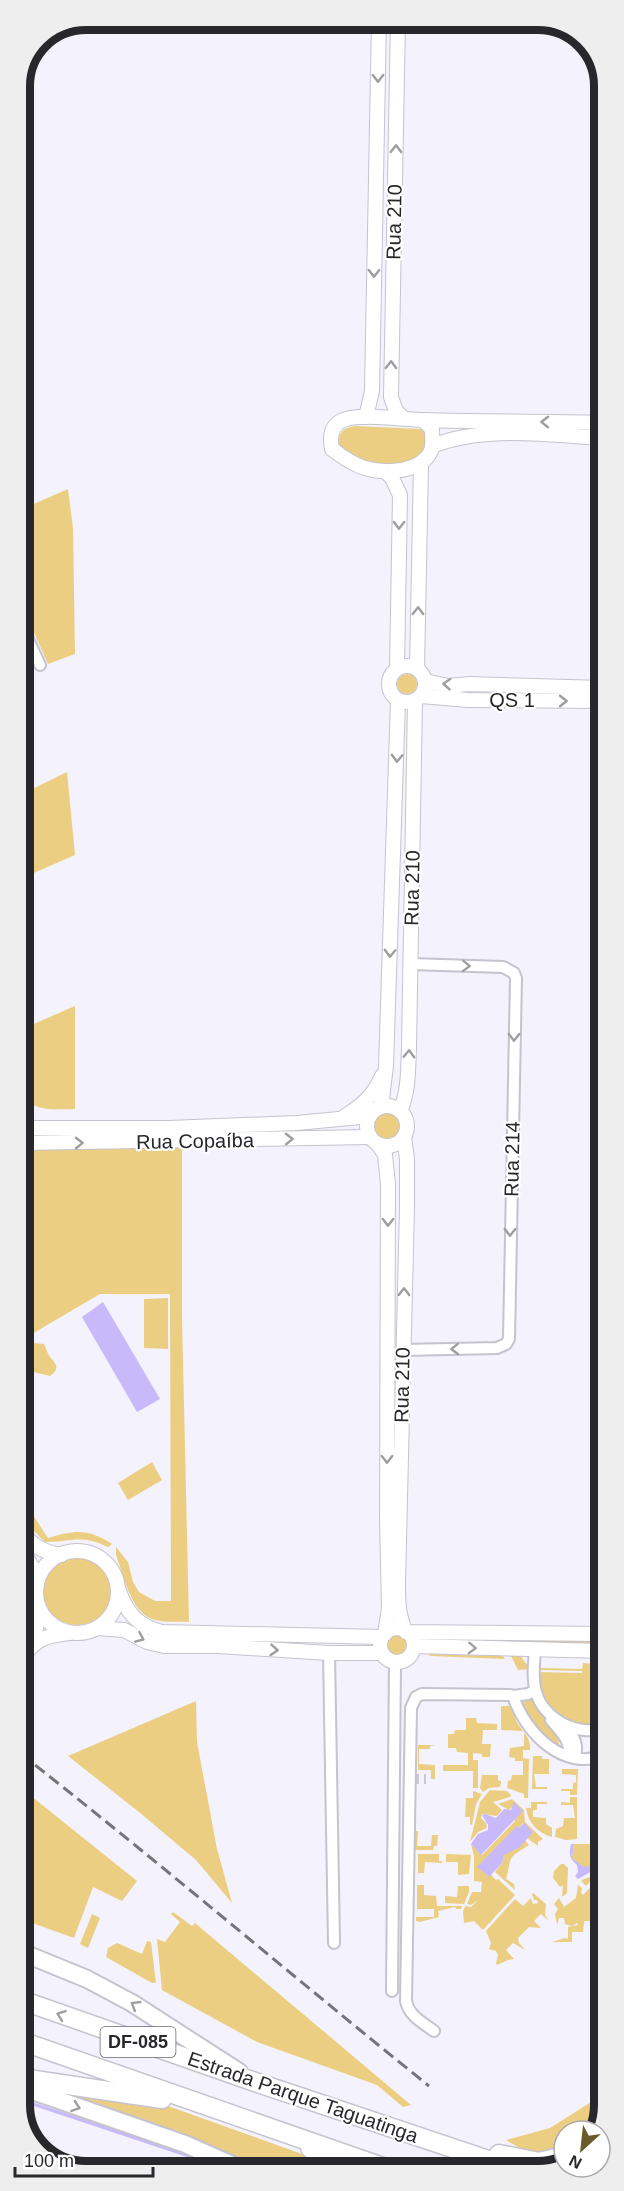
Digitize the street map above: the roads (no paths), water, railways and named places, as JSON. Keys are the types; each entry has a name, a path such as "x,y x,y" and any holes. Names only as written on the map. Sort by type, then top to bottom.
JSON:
{"highway":[{"name":"Estrada Parque Taguatinga","path":"30,2003 491,2161"},
{"name":"Estrada Parque Taguatinga","path":"30,2044 367,2161"},
{"path":"30,2079 208,2106"},
{"path":"286,2133 328,2161"},
{"path":"423,2138 534,2161"}],"main road":[{"name":"Rua 210","path":"366,417 372,391 379,30"},
{"name":"Rua 210","path":"398,30 391,397 396,411 404,419"},
{"path":"421,464 405,470 386,471 366,468 346,460 332,449 330,438 334,428 341,421 366,417 594,423"},
{"path":"386,471 400,495 397,669 389,685 390,691 398,700 404,702 418,698 424,692 421,675 421,464 432,446 432,429 423,420"},
{"path":"432,446 479,435 594,438"},
{"path":"397,669 407,666 421,675 448,686 470,684 594,688"},
{"name":"Rua 210","path":"400,1111 405,1100 407,1085 418,698"},
{"name":"QS 1","path":"418,698 594,701"},
{"name":"Rua 210","path":"381,1107 386,1066 398,700"},
{"path":"340,1119 371,1097 386,1066"},
{"path":"388,1106 400,1111 407,1123 405,1137 393,1146 374,1141 367,1127 370,1116 381,1107 388,1106"},
{"name":"Rua Copaíba","path":"30,1142 210,1133 370,1116"},
{"name":"Rua Copaíba","path":"30,1128 170,1135"},
{"name":"Rua Copaíba","path":"210,1133 374,1141"},
{"name":"Rua 210","path":"405,1137 407,1159 398,1607 406,1632"},
{"path":"346,1139 359,1143 374,1152 388,1184"},
{"name":"Rua 210","path":"374,1141 385,1155 388,1184 389,1608 384,1635"},
{"path":"30,1543 39,1549 61,1555"},
{"path":"75,1633 61,1629 50,1622 41,1611 37,1592 41,1573 49,1562 61,1555 80,1551 99,1557 109,1565 124,1604 139,1623 184,1639 384,1635 395,1629 406,1632 594,1634"},
{"path":"30,1561 35,1572 37,1592 37,1624 30,1647"},
{"path":"32,1644 48,1636 86,1632 97,1628 107,1621 114,1611 118,1600 118,1588"},
{"path":"97,1628 123,1630 147,1642 164,1646 184,1639"},
{"path":"384,1635 380,1645 382,1653 395,1662 405,1660 410,1656 414,1646 406,1632"},
{"path":"218,1639 329,1653 382,1653"},
{"path":"414,1646 594,1652"},
{"path":"30,1956 87,1978 132,2003 255,2082"},
{"path":"30,2090 185,2144 223,2161"}],"street":[{"path":"30,644 40,665"},
{"name":"Rua 214","path":"402,1350 497,1348 506,1344 509,1339 516,978 514,973 503,967 411,964"},
{"path":"535,1650 534,1675 538,1704 562,1734 560,1738 568,1756"},
{"path":"329,1653 334,1944"},
{"path":"392,1991 395,1662"},
{"path":"434,2031 414,2016 406,2001 413,1791 412,1702 422,1694 452,1700 538,1695 556,1719 572,1734 577,1746 568,1756"},
{"path":"513,1696 517,1707 536,1737 551,1748 568,1756 594,1756"},
{"path":"556,1719 570,1728 582,1731 594,1730"}],"waterway":[{"path":"30,2103 201,2160"}],"tunnel":[{"path":"409,1779 426,1779"}],"railway":[{"path":"30,1761 429,2086"}]}
